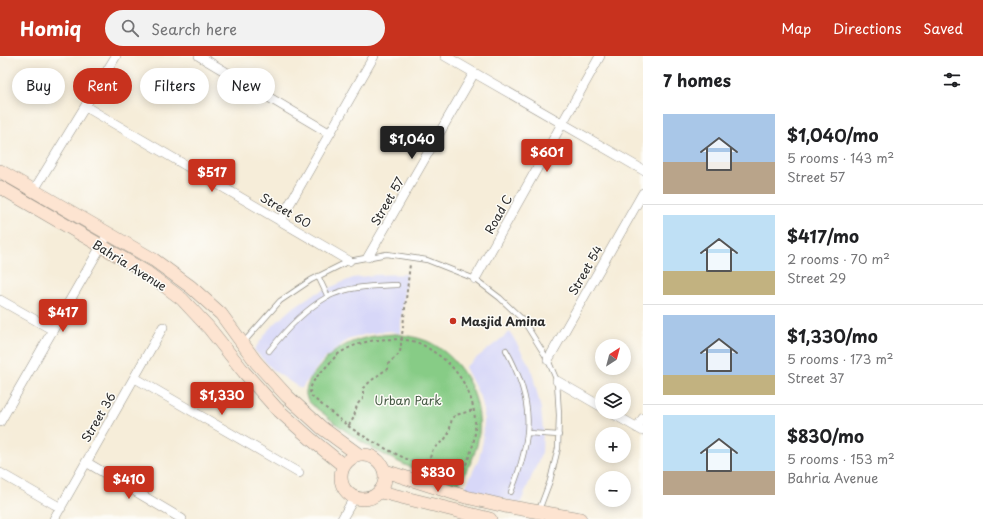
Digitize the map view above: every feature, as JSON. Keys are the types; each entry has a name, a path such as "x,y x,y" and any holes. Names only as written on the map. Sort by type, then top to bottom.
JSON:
{"street":[{"path":"34,190 116,56"},
{"path":"199,56 330,133"},
{"path":"280,221 374,56"},
{"path":"445,56 643,170"},
{"name":"Road C","path":"475,279 600,56"},
{"name":"Street 57","path":"368,257 474,73"},
{"name":"Street 60","path":"86,107 349,261"},
{"name":"Bahria Avenue","path":"0,171 154,260 191,287 221,314 256,362 287,396 322,428 359,455"},
{"name":"Bahria Avenue","path":"0,187 146,272 182,298 276,408 344,466"},
{"name":"Street 54","path":"548,360 643,193"},
{"path":"2,415 108,234"},
{"path":"0,300 53,330"},
{"name":"Street 36","path":"54,519 163,327"},
{"path":"134,378 299,473"},
{"path":"557,380 595,403"},
{"path":"622,419 640,430 643,418"},
{"path":"359,455 372,457 378,460 385,471 386,478 381,492 369,499 354,498 343,488 341,473 344,466 348,461 359,455"},
{"path":"86,462 182,519"},
{"path":"385,471 466,497 580,519"},
{"path":"0,473 60,508"},
{"path":"381,492 490,519"},
{"path":"342,519 354,498"}],"lane":[{"path":"243,343 280,301 318,276 349,261 388,254 410,257 426,260 475,279 500,298 523,320 548,360 557,380 558,448 550,481 539,512"},
{"path":"318,276 328,297"},
{"path":"269,351 295,322 328,297 366,286 397,285"},
{"path":"506,350 521,382 528,433 522,462 511,492"},
{"path":"528,433 559,435"}],"path":[{"path":"348,426 354,419 358,402 363,399 363,388 373,381 378,374 388,369 388,364 400,353 410,257"},
{"path":"402,340 418,342 443,357 454,368 464,383 474,410 474,439 464,470 455,480 426,469 385,449 348,426 311,396 310,387 321,372 338,355 366,342 402,340"},
{"path":"426,469 434,449 449,433 452,418 456,415 474,410"}],"shaded area":[{"path":"406,274 400,333 390,331 367,334 347,340 322,361 301,389 273,370 254,350 269,329 291,309 312,295 353,278 375,275"},
{"path":"510,332 531,368 541,409 543,430 542,452 520,504 465,488 479,459 483,441 484,419 482,401 465,367"}],"green space":[{"name":"Urban Park","path":"397,334 427,341 440,349 452,359 462,371 470,384 476,399 479,414 477,445 466,471 457,486 421,472 370,447 354,437 315,407 309,402 306,396 309,381 318,368 337,350 365,338"}],"place":[{"name":"Masjid Amina","path":"453,321"}]}
